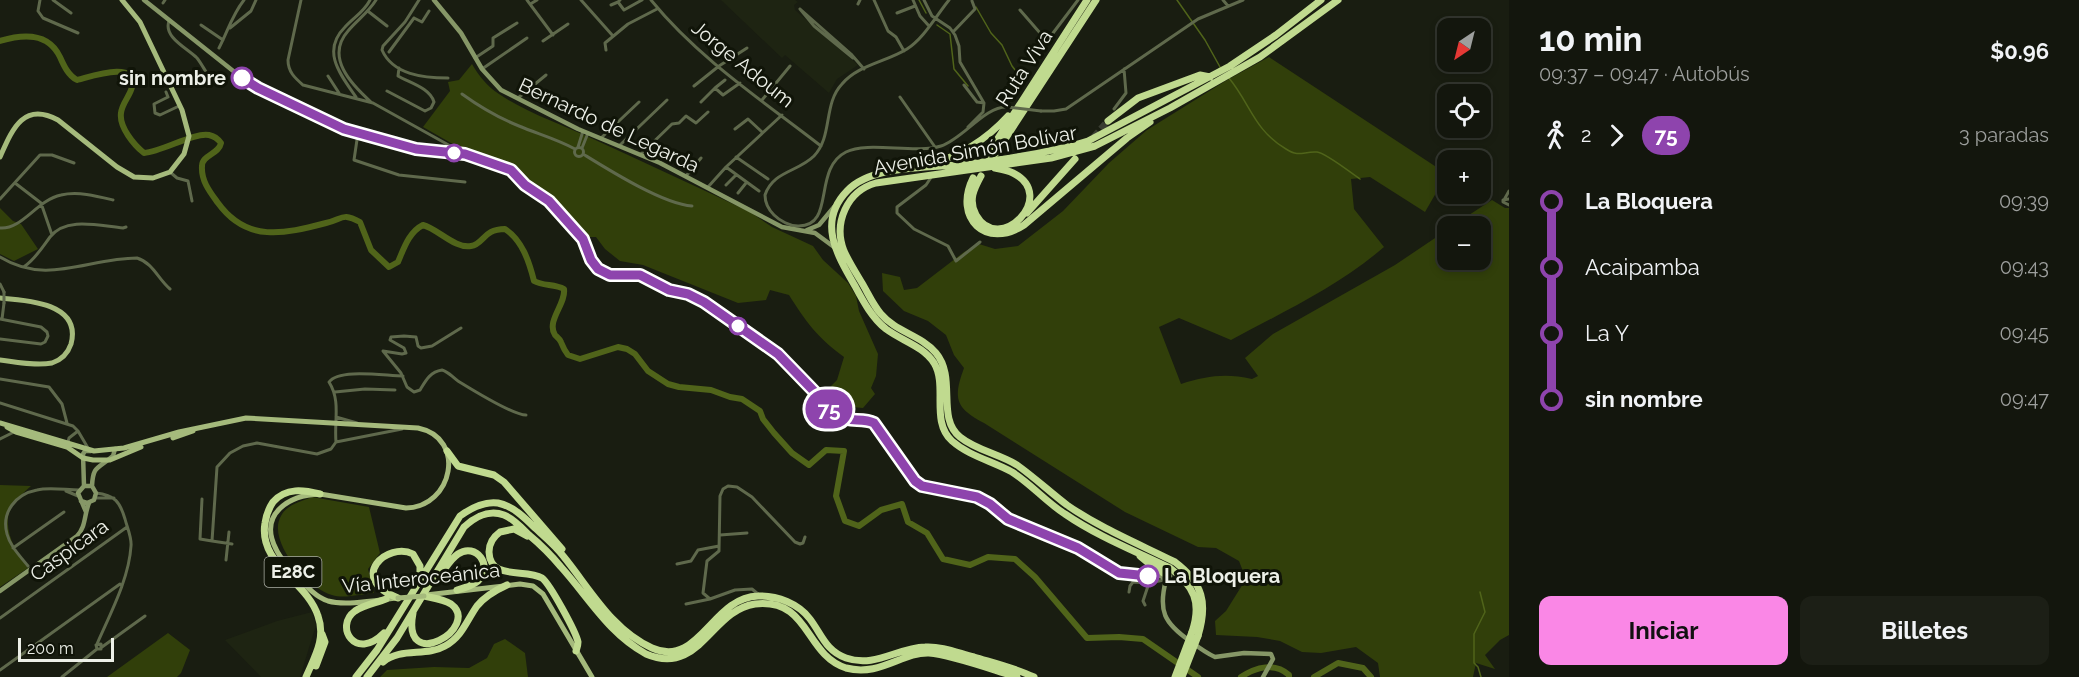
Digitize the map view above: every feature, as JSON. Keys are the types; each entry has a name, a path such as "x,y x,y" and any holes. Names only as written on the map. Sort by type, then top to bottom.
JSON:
{"highway":[{"name":"Ruta Viva","path":"988,154 1087,0"},
{"name":"Ruta Viva","path":"996,153 1096,0"},
{"name":"Avenida Simón Bolívar","path":"1182,677 1195,634 1197,619 1196,603 1191,589 1170,568 1081,524 1063,513 1011,472 967,452 949,438 940,417 938,374 934,364 927,355 886,329 864,303 834,247 832,224 838,202 847,190 863,180 891,172 968,164 1069,147 1105,133 1210,77 1258,47 1321,0"},
{"name":"Avenida Simón Bolívar","path":"1175,677 1204,612 1203,601 1196,584 1186,570 1067,505 1016,465 960,438 948,420 947,382 943,364 937,354 919,339 890,323 874,304 850,263 842,242 841,224 846,206 855,193 867,185 1072,154 1095,146 1170,108 1260,57 1338,0"},
{"path":"1108,121 1138,98 1200,75 1210,77"},
{"path":"973,178 966,197 967,211 972,222 988,233 1006,234 1024,225 1127,138 1170,108"},
{"path":"916,168 969,149 1015,112"},
{"path":"981,176 972,195 974,211 980,221 999,229 1009,226 1023,216 1075,159"},
{"path":"989,166 1011,172 1024,182 1029,192 1029,200 1023,216"},
{"path":"447,451 458,466 494,475 504,482 559,545 563,555"},
{"path":"311,677 325,642 315,608 270,553 264,533 268,512 278,497 298,490 320,495"},
{"path":"356,677 395,623 460,516 483,504 497,503 513,509 563,555 614,620 632,636 651,648 673,652 691,645 727,607 739,600 758,596 780,599 800,609 810,619 824,644 834,652 852,660 874,661 911,648 939,647 1000,664 1034,677"},
{"path":"370,674 397,638 464,527 477,516 496,513 506,515 541,545 615,632 648,655 661,660 674,660 697,651 727,617 738,609 762,603 788,610 800,619 821,652 846,668 861,671 874,670 928,653 1017,677"},
{"path":"541,545 519,531 508,529 492,539 489,553 493,563 505,572 535,575 545,581 577,639 576,651"},
{"path":"1124,545 1155,565 1164,578 1182,578"},
{"path":"398,598 381,591 375,583 374,568 381,559 400,551 413,554 419,561 419,582"},
{"path":"429,584 457,555 467,551 477,553 485,565 482,577 472,585 457,590"},
{"path":"1140,556 1152,566 1150,579"},
{"path":"370,674 393,655 433,651 447,646 462,632 482,600 507,585"},
{"path":"414,608 412,630 420,641 437,643 453,631 457,621 454,608 446,601 424,596"},
{"path":"386,599 352,613 348,621 348,633 357,644 369,644 377,640 395,623"},
{"path":"306,677 322,634"}],"main road":[{"path":"0,157 15,127 25,117 37,113 50,115 58,120 117,167 134,177 153,178 170,172 181,158 187,148 189,136 181,108 140,22 122,0"},
{"path":"0,360 39,364 53,362 67,352 72,335 68,318 62,312 48,306 3,298"},
{"path":"0,423 16,432 91,450 114,449 246,418 335,420 365,426 408,428 430,432 442,442 447,451"},
{"path":"0,423 67,444 83,458 93,460 110,460 140,447 196,430"},
{"name":"Vía Interoceánica","path":"447,451 448,468 443,485 430,501 419,506 398,507 320,495 294,498 284,504 272,524 271,535 278,554 305,585 321,598 339,603 424,596 507,585 533,586 543,594 592,677"}],"street":[{"path":"40,0 38,11 43,18 78,33"},
{"path":"53,0 71,13"},
{"path":"144,0 217,59 258,88 358,133 416,149 465,154"},
{"path":"219,48 233,15 244,0"},
{"path":"228,30 251,11 256,0"},
{"path":"301,0 288,67 303,85 373,103 465,154 511,170 525,185 549,201 583,239 591,260 604,272 615,275 640,275 669,290 693,295 778,354 838,416 849,421 868,420 874,423 915,481 922,486 977,497 990,504 1008,519 1078,548 1119,573 1150,579"},
{"path":"357,98 336,65 333,45 343,28 365,9 370,0"},
{"path":"373,103 350,79 340,63 338,46 347,32 369,12 376,0"},
{"path":"389,52 412,16 419,0"},
{"name":"Bernardo de Legarda","path":"434,0 461,33 482,69 501,90 586,132 641,154 782,227 807,231 821,237 834,247"},
{"path":"527,0 532,3 553,35"},
{"path":"532,3 537,0"},
{"path":"581,0 613,36"},
{"path":"619,13 642,0"},
{"name":"Jorge Adoum","path":"651,0 680,32 719,66 821,146"},
{"path":"874,0 888,31 896,37 904,51"},
{"path":"913,0 920,16 929,26"},
{"path":"924,0 934,18 953,32 959,46 960,62 984,103 983,112 965,131"},
{"path":"949,0 915,43 904,51 848,78 838,88 821,146 807,162 776,177 765,195 766,204 776,217 799,228 812,223 819,215 828,172 833,162 846,152 863,148 944,145 995,109 1007,107 1041,111 1066,109 1198,19 1243,0"},
{"path":"1020,10 1046,40 1049,40 1078,0"},
{"path":"1223,0 1228,6"},
{"path":"611,5 619,1 624,10"},
{"path":"953,32 976,9 972,1"},
{"path":"897,14 915,6"},
{"path":"606,50 605,43 613,36 628,24 658,8"},
{"path":"828,36 804,17 800,9 864,69"},
{"path":"412,16 422,22 429,11"},
{"path":"369,12 387,26"},
{"path":"412,16 383,46 384,55 399,68 420,78 448,78"},
{"path":"170,19 167,26 170,34 196,57 208,75"},
{"path":"476,58 493,46 493,38 517,23"},
{"path":"543,41 568,24"},
{"path":"201,25 223,40"},
{"path":"482,69 527,38"},
{"path":"694,86 747,48"},
{"path":"762,100 790,66"},
{"path":"387,91 425,111 431,108 434,102 430,93 398,76 399,68"},
{"path":"1114,109 1126,93 1124,69"},
{"path":"517,99 546,75"},
{"path":"328,76 339,93"},
{"path":"700,102 725,80"},
{"path":"716,88 723,95 740,83"},
{"path":"964,85 977,102 984,103"},
{"path":"166,92 167,99 154,104 155,113 160,115 181,108"},
{"path":"462,94 519,126 578,148 583,154 638,185 668,199 692,206"},
{"path":"900,97 934,147"},
{"path":"620,145 667,100"},
{"path":"601,138 639,102"},
{"path":"641,154 672,124 679,123 686,116 696,123 708,111"},
{"path":"706,188 782,115"},
{"path":"735,129 748,119 762,132"},
{"path":"583,154 576,155 586,132"},
{"path":"358,133 354,160 399,175 465,182"},
{"path":"676,153 694,165"},
{"path":"0,199 40,155 52,155 74,163"},
{"path":"736,157 768,178"},
{"path":"685,177 701,158"},
{"path":"726,167 759,190"},
{"path":"170,172 177,178 188,181 192,201"},
{"path":"726,186 736,175"},
{"path":"932,175 926,185 897,207 897,213 914,229 948,246 956,261 980,242"},
{"path":"738,193 746,182"},
{"path":"15,183 41,203 52,235"},
{"path":"1509,191 1504,204 1509,205"},
{"path":"0,228 11,228 41,203 62,194 86,194 113,200"},
{"path":"807,231 819,225 838,202"},
{"path":"25,266 35,258 52,235 62,226 83,224 123,228 126,226"},
{"path":"0,257 12,263 46,272 137,258 148,263 170,289"},
{"path":"0,284 3,298 1,319 41,327 45,329 48,336 41,344 0,339"},
{"path":"461,328 427,348 418,346 416,337 390,338 406,353 383,351 403,376 410,390 417,392 432,374 437,371 446,371 471,389 518,414 526,415"},
{"path":"212,541 217,467 230,453 243,446 257,443 317,454 331,449 336,442 335,392 329,382 336,376 356,374 403,376"},
{"path":"0,379 49,387 62,404 67,423"},
{"path":"335,392 365,389 395,390"},
{"path":"0,403 67,423 78,431 91,450 85,451 83,458 81,493 86,512"},
{"path":"336,442 408,428"},
{"path":"0,439 25,430"},
{"path":"67,444 69,438 78,431"},
{"path":"96,496 92,486 93,471 110,460 115,453 114,449"},
{"path":"28,566 13,548 7,535 5,521 11,505 22,494 40,489 81,493 92,486"},
{"path":"710,599 703,593 706,564 708,558 719,551 720,496 723,489 728,486 737,487 752,497 795,542 803,543 805,537"},
{"path":"81,493 90,503"},
{"path":"96,496 114,498 122,510 132,544 122,583 97,644 97,650"},
{"path":"0,591 77,536 84,526 90,503 96,496"},
{"path":"202,499 200,539 230,544"},
{"path":"13,548 64,512"},
{"name":"Caspicara","path":"0,618 127,527"},
{"path":"226,560 230,544 229,532"},
{"path":"720,535 747,533"},
{"path":"677,564 692,561 696,550 719,546"},
{"path":"1129,592 1133,582 1164,578 1162,607 1167,620 1176,632 1215,657 1255,652 1270,654 1273,660 1265,675"},
{"path":"1145,605 1143,601 1150,579"},
{"path":"0,670 122,583"},
{"path":"686,604 743,589 755,590 758,596"},
{"path":"110,592 115,592 117,596"},
{"path":"62,677 145,616"},
{"path":"97,644 102,647"}],"shaded area":[{"path":"721,0 795,0 798,2 794,5 795,10 858,65 837,79 829,93 785,55 782,58"},
{"path":"312,612 316,625 300,677 261,677 225,640 277,621"}],"green space":[{"path":"1269,57 1437,167 1437,191 1425,212 1370,177 1351,179 1354,209 1384,247 1330,286 1231,340 1179,318 1159,327 1181,384 1216,376 1252,379 1258,376 1245,358 1273,334 1395,265 1437,237 1437,270 1491,270 1491,216 1467,216 1486,204 1491,204 1492,200 1509,208 1509,635 1500,640 1485,655 1495,669 1476,663 1473,677 1380,677 1378,663 1356,647 1321,653 1302,652 1280,641 1257,637 1216,635 1215,621 1226,611 1246,579 1239,561 1216,548 1198,547 1125,512 974,418 959,401 958,387 964,368 954,355 946,335 928,321 904,311 883,291 882,273 900,277 904,290 917,288 964,252 979,244 995,249 1018,246 1063,211 1109,163 1147,130 1227,80"},
{"path":"472,64 491,88 521,107 750,212 772,227 813,246 823,260 848,283 856,296 859,311 878,354 876,376 871,388 875,394 863,408 842,406 826,391 837,380 844,357 813,329 789,295 770,290 766,300 738,303 643,265 620,261 605,249 596,237 586,237 544,195 524,183 506,162 465,151 423,127 450,91 448,82 459,80"},
{"path":"0,208 13,221 21,224 38,249 14,261 0,254"},
{"path":"0,485 31,486 13,503 8,520 10,537 28,568 0,587"},
{"path":"312,497 369,507 380,553 368,569 374,593 332,595 312,584 292,563 279,538 278,526 281,516 290,506"},
{"path":"168,633 190,650 181,673 177,677 107,677"},
{"path":"505,639 525,653 528,677 380,677 387,670 434,667 469,668 487,658 494,644"}],"waterway":[{"path":"919,0 926,13"},
{"path":"1177,0 1205,40 1220,67"},
{"path":"976,7 1022,79"},
{"path":"937,25 950,34 954,69 968,86"},
{"path":"0,41 26,36 42,39 55,49 71,76 77,80 111,72 128,74 132,79 132,87 121,113 122,124 128,135 144,153 196,136 209,135 216,138 221,143 220,147 203,162 202,171 205,181 215,199 229,216 241,225 254,230 281,232 349,217 360,222 371,250 389,267 398,262 411,236 423,225 465,246 475,245 492,231 505,229 520,245 534,281 564,289 562,301 554,318 553,330 568,355 580,359 618,347 627,349 635,354 648,371 668,384 711,390 742,399 760,411 763,419 792,453 809,465 826,450 844,451 836,496 845,521 859,526 881,510 902,504 908,522 927,533 943,559 970,565 988,557 1015,559 1035,577 1087,638 1143,639 1198,677"},
{"path":"1229,78 1260,125 1275,142 1295,153 1321,153 1360,179"},
{"path":"1480,592 1485,612 1474,634 1474,663 1481,677"},
{"path":"1314,677 1338,663 1363,668 1371,677"},
{"path":"1241,677 1265,667 1278,668 1289,677"}],"tunnel":[{"path":"1094,137 1108,121"}],"bus line":[{"name":"75","path":"242,78 344,129 395,145 465,154 511,170 525,185 549,201 583,239 591,260 598,269 610,275 640,275 674,292 693,295 716,309 778,354 838,416 849,421 872,421 915,481 922,486 977,497 990,504 1008,519 1078,548 1119,573 1148,576"}],"place":[{"name":"sin nombre","path":"242,78"},
{"name":"La Bloquera","path":"1148,576"}]}
